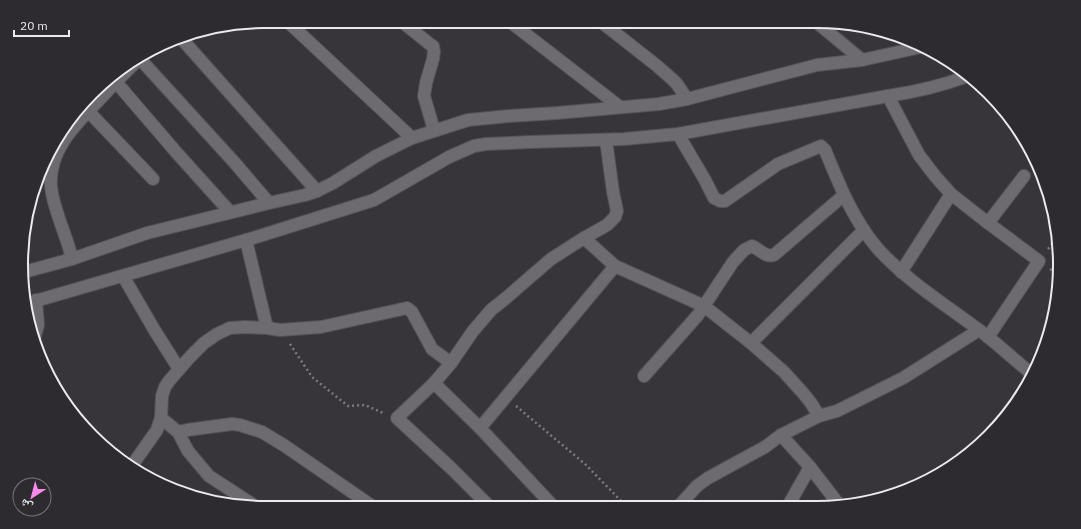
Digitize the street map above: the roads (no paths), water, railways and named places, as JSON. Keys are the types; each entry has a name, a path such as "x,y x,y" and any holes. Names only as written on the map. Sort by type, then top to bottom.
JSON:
{"street":[{"path":"294,28 412,138"},
{"path":"410,28 434,49 424,96 434,130"},
{"path":"518,28 620,107"},
{"path":"609,28 672,79 687,99"},
{"path":"824,29 862,60"},
{"path":"184,42 317,191"},
{"path":"28,271 72,259 147,233 317,191 333,183 376,156 412,138 468,120 659,104 687,99 817,65 862,60 913,49"},
{"path":"142,62 269,202"},
{"path":"76,123 121,77"},
{"path":"31,302 246,240 374,200 449,157 474,146 515,142 606,140 678,134 905,94 949,83 961,78"},
{"path":"116,82 230,212"},
{"path":"683,501 697,486 708,478 765,447 781,435 819,416 837,411 903,378 984,334 1039,262 951,194 919,155 888,96"},
{"path":"88,111 153,179"},
{"path":"678,134 714,198 720,201 725,201 778,164 821,146 825,150 844,195 864,230 878,248 901,272 984,334 1028,371"},
{"path":"484,501 397,418 434,383 451,363 473,331 491,310 536,270 584,238 607,225 614,217 617,211 606,140"},
{"path":"61,144 55,158 51,173 51,187 72,259"},
{"path":"988,223 1024,176"},
{"path":"901,272 951,194"},
{"path":"644,376 698,315 733,262 744,250 752,246 770,256 774,255 844,195"},
{"path":"751,343 864,230"},
{"path":"584,238 615,266 704,306 751,343 784,372 819,416"},
{"path":"246,240 267,328"},
{"path":"480,428 615,266"},
{"path":"123,276 179,369"},
{"path":"32,305 38,325 37,329"},
{"path":"135,462 157,430 161,418 162,396 165,387 179,369 204,343 216,334 230,328 245,327 280,330 321,327 407,308 412,312 432,349 451,363"},
{"path":"434,383 480,428 548,501"},
{"path":"161,418 178,432 188,451 209,476 245,500"},
{"path":"178,432 232,424 262,432 365,501"},
{"path":"781,435 810,467 835,500"},
{"path":"791,501 810,467"}]}
